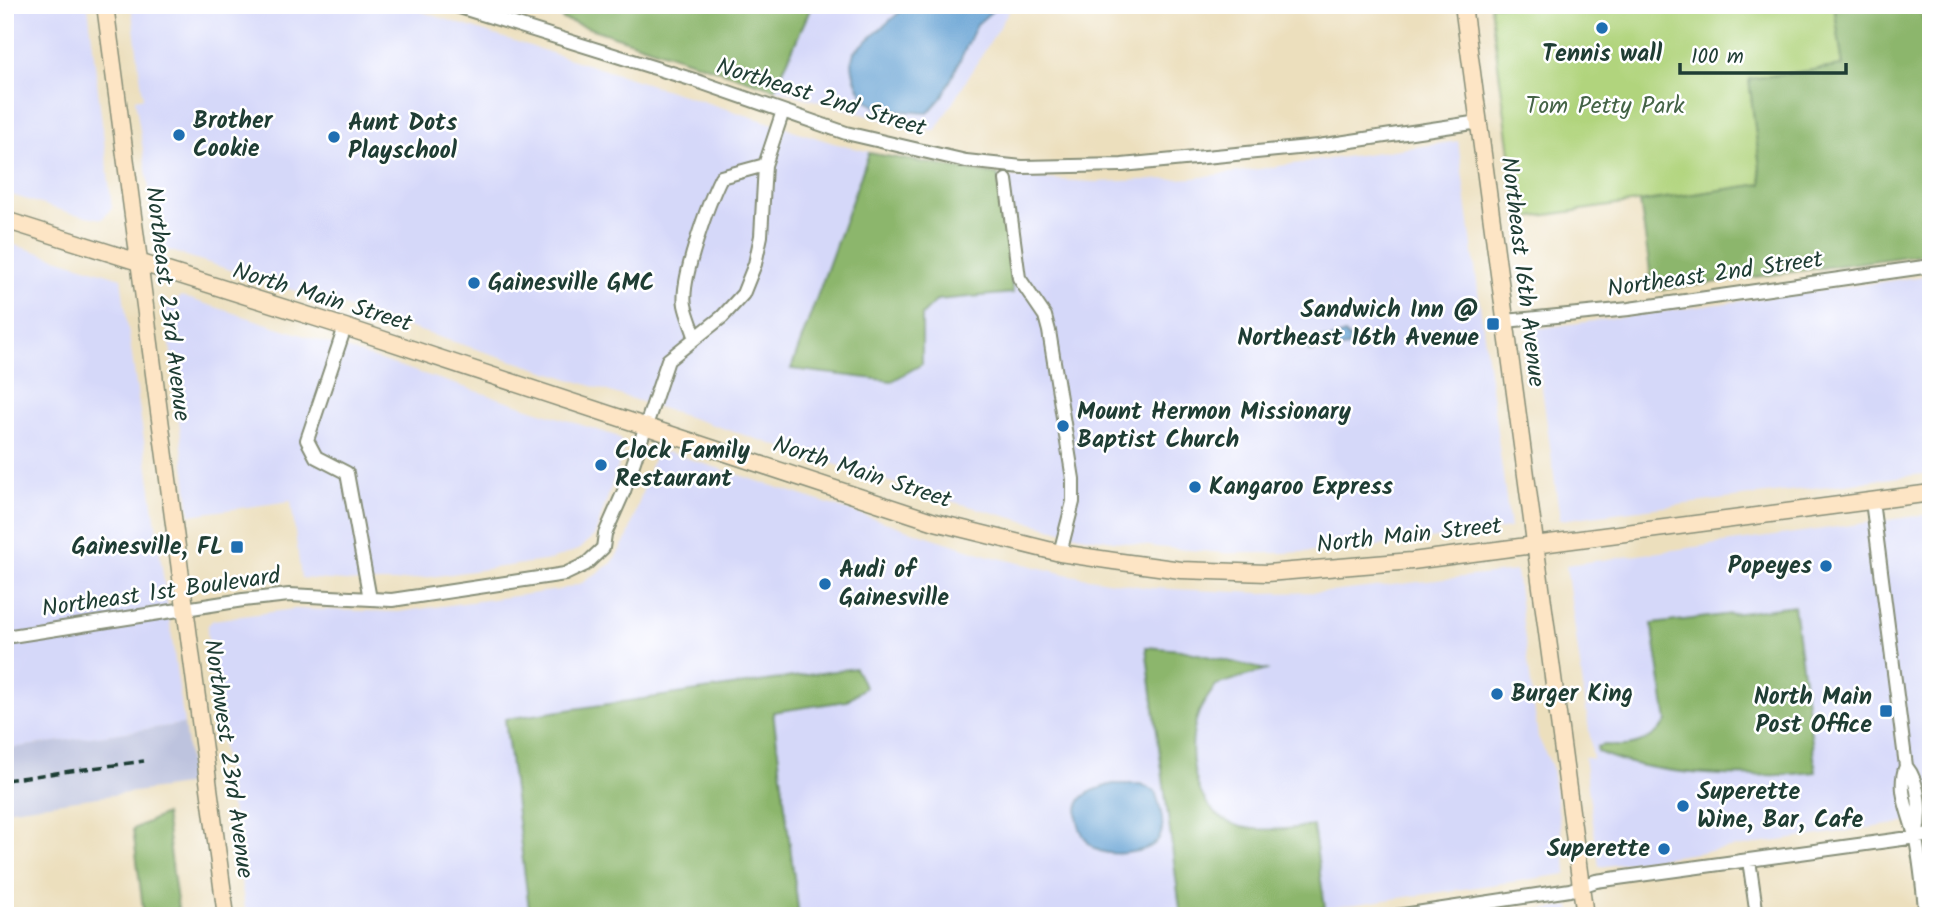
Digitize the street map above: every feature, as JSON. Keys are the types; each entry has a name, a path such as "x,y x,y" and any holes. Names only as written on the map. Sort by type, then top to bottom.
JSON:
{"main road":[{"name":"Northeast 23rd Avenue","path":"105,5 185,608"},
{"name":"Northeast 16th Avenue","path":"1463,5 1585,916"},
{"name":"North Main Street","path":"5,220 139,265 345,327 935,522 1060,553 1181,570 1266,573 1412,561 1931,493"},
{"name":"Northwest 23rd Avenue","path":"185,608 226,916"}],"street":[{"name":"Northeast 2nd Street","path":"453,5 645,64 901,148 966,161 1022,167 1122,165 1307,147 1479,122"},
{"name":"Northeast 1st Boulevard","path":"5,637 185,608 289,595 406,598 576,570 603,548 668,360 722,317 743,294 761,236 765,165 783,111"},
{"path":"695,337 685,303 686,282 710,198 721,177 765,165"},
{"path":"1006,180 1019,278 1045,316 1049,331 1073,479 1073,502 1060,553"},
{"name":"Northeast 2nd Street","path":"1505,321 1629,309 1931,266"},
{"path":"345,327 307,440 316,457 347,473 370,599"},
{"path":"1872,501 1906,766 1902,776 1906,810 1916,837 1926,916"},
{"path":"1396,916 1581,887 1596,881 1931,835"},
{"path":"1749,860 1757,916"}],"shaded area":[{"path":"5,5 88,5 112,208 102,219 70,213 5,193"},
{"path":"131,5 401,5 833,143 917,163 1007,177 1095,182 1195,178 1458,141 1510,528 1356,549 1283,553 1226,553 1156,547 1080,536 943,499 165,249 157,240 135,99 143,97"},
{"path":"517,5 563,5 562,19"},
{"path":"813,5 1013,5 935,131 890,122 775,89"},
{"path":"5,242 121,278 184,724 5,749"},
{"path":"1931,275 1931,473 1560,520 1534,329"},
{"path":"181,296 616,436 622,442 623,452 595,535 580,549 551,560 394,582 359,582 301,578 291,501 190,515 166,309"},
{"path":"668,452 986,555 1070,575 1150,588 1260,593 1331,592 1516,571 1538,737 1552,767 1567,874 1272,916 246,916 208,625 213,620 294,609 398,612 559,590 582,583 612,563 628,536 654,456"},
{"path":"1931,514 1931,819 1599,867 1584,757 1593,759 1566,565"},
{"path":"184,724 192,784 5,810 5,749"},
{"path":"1570,906 1572,916 1502,916"}],"green space":[{"path":"563,5 812,5 775,89 562,19"},
{"name":"Tom Petty Park","path":"1490,5 1834,5 1843,66 1749,79 1762,184 1519,219"},
{"path":"1834,5 1918,5 1931,41 1931,253 1653,291 1640,202 1762,184 1749,79 1843,66"},
{"path":"869,153 998,175 1013,293 937,300 922,315 922,364 892,381 791,369"},
{"path":"1794,606 1816,772 1705,774 1647,767 1598,752 1597,747 1603,745 1626,746 1640,743 1652,736 1667,721 1652,624"},
{"path":"1146,647 1181,650 1266,670 1216,685 1201,709 1195,725 1192,755 1194,770 1198,785 1212,810 1233,824 1267,830 1313,826 1325,908 1272,916 1181,916"},
{"path":"855,668 865,687 846,701 773,712 799,916 530,916 505,719"},
{"path":"165,814 179,916 144,916 133,829"}],"water":[{"path":"908,5 999,5 977,24 943,96 928,113 889,110 876,106 863,95 853,68 854,52"},
{"path":"1345,334 1350,339 1348,347 1309,352 1308,344 1313,338 1330,339"},
{"path":"1113,784 1141,784 1155,791 1161,812 1162,830 1159,838 1145,849 1120,854 1108,853 1094,848 1083,835 1077,819 1079,803 1089,792"}],"railway":[{"path":"5,780 144,761"}],"place":[{"name":"Tennis wall","path":"1602,28"},
{"name":"Brother Cookie","path":"179,135"},
{"name":"Aunt Dots Playschool","path":"334,137"},
{"name":"Gainesville GMC","path":"474,283"},
{"name":"Sandwich Inn @ Northeast 16th Avenue","path":"1493,324"},
{"name":"Mount Hermon Missionary Baptist Church","path":"1063,426"},
{"name":"Clock Family Restaurant","path":"601,465"},
{"name":"Kangaroo Express","path":"1195,487"},
{"name":"Gainesville, FL","path":"237,547"},
{"name":"Popeyes","path":"1826,566"},
{"name":"Audi of Gainesville","path":"825,584"},
{"name":"Burger King","path":"1497,694"},
{"name":"North Main Post Office","path":"1886,711"},
{"name":"Superette Wine, Bar, Cafe","path":"1683,806"},
{"name":"Superette","path":"1664,849"}]}
